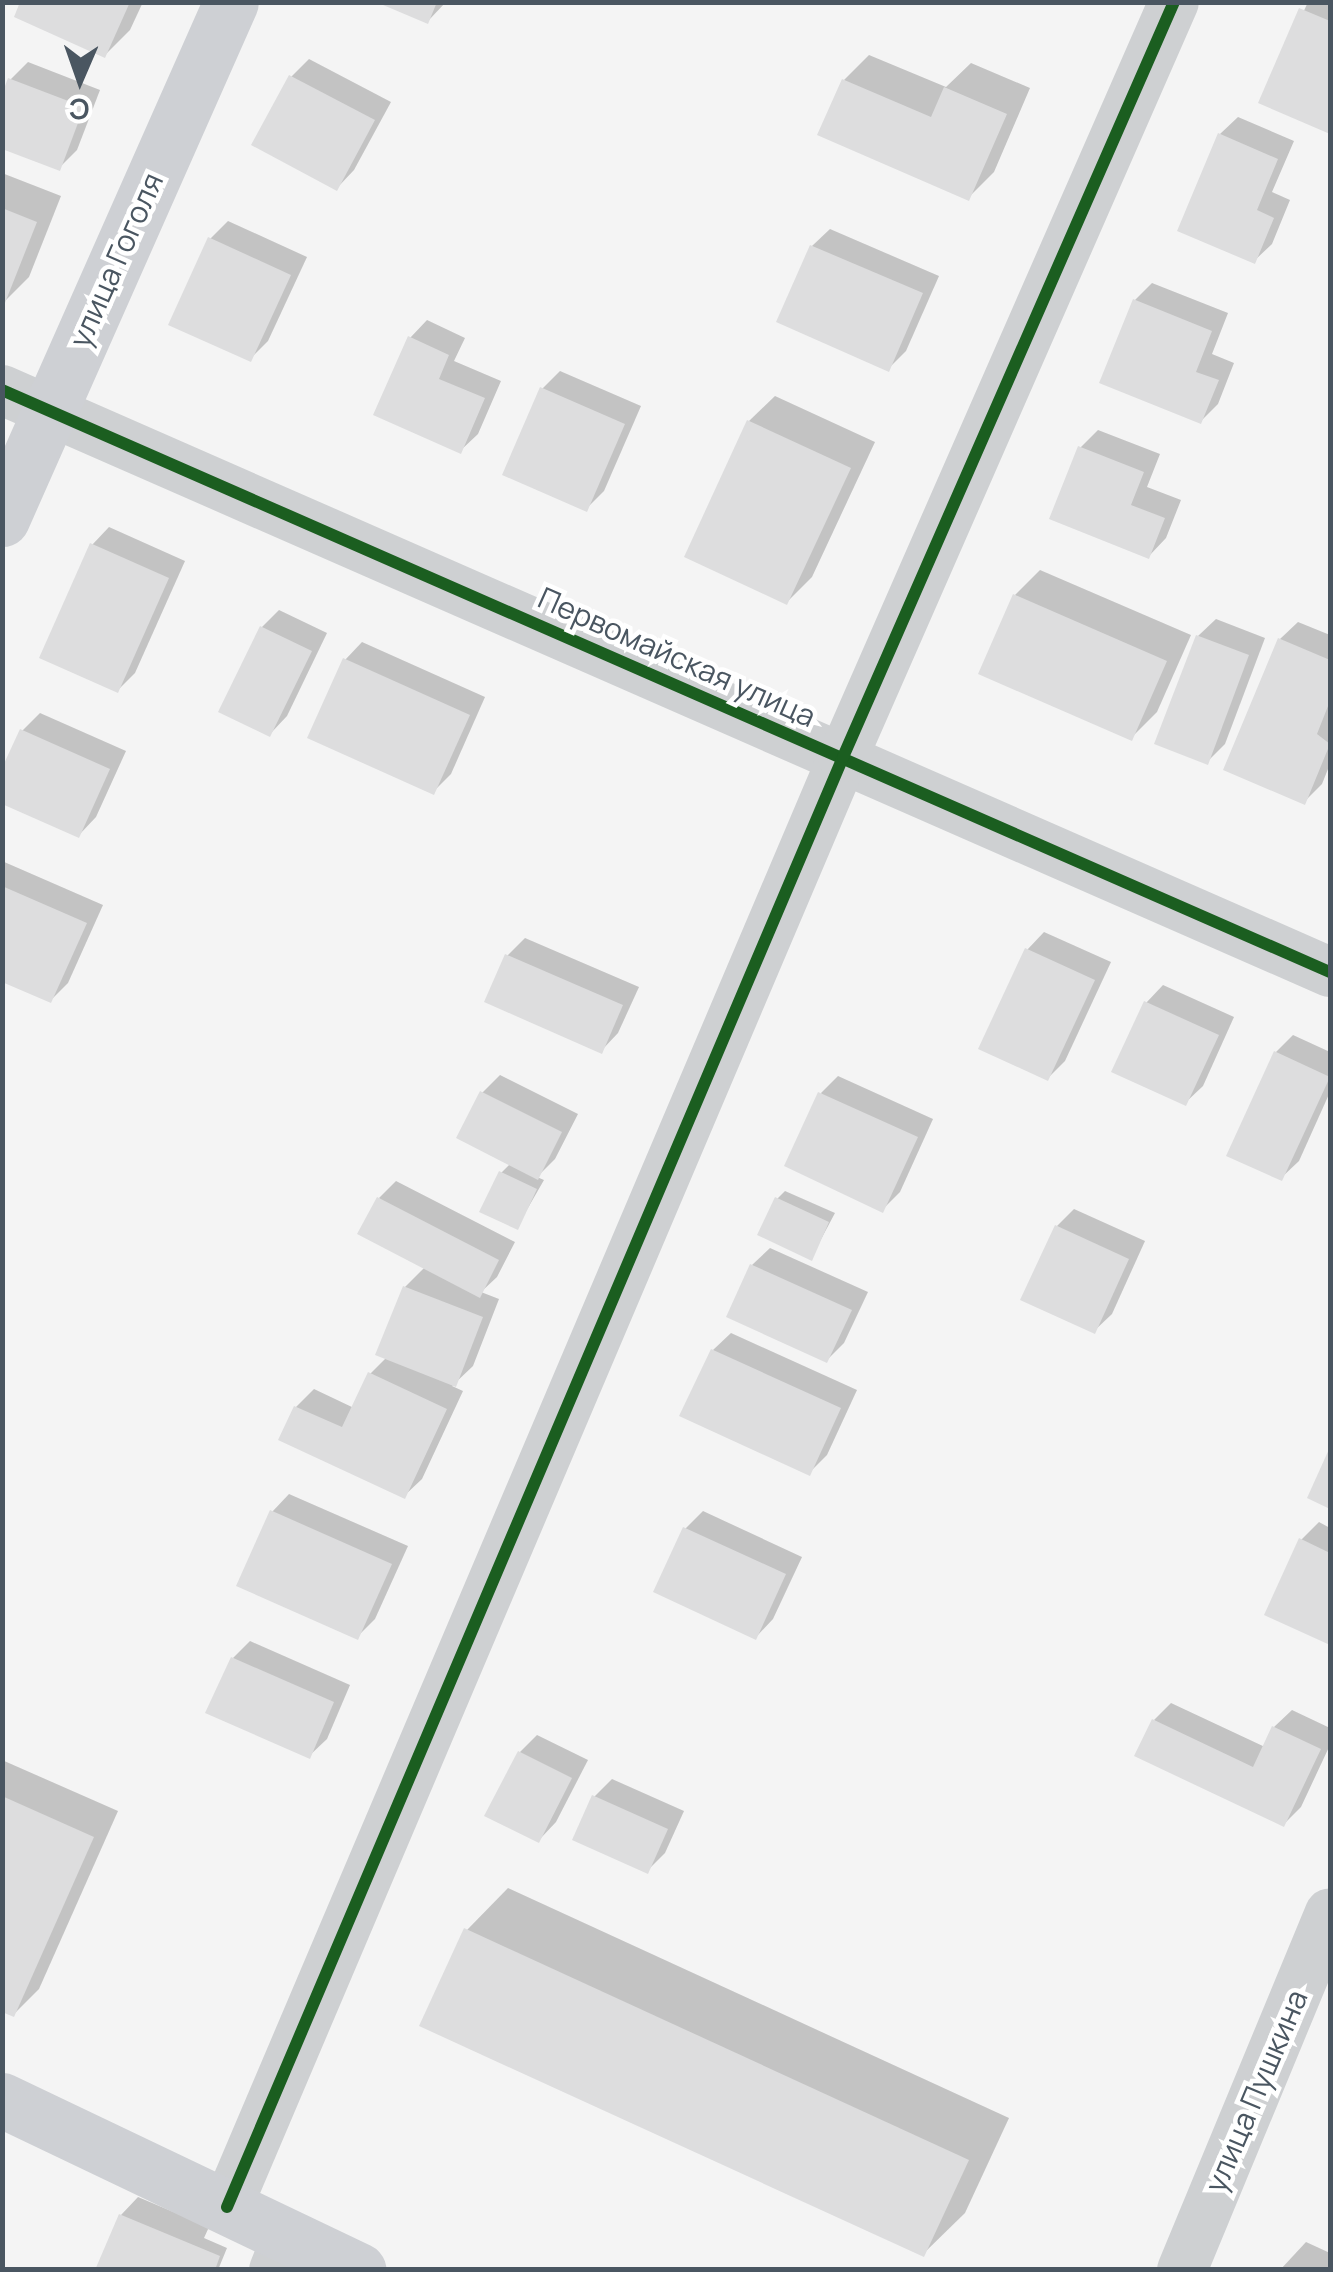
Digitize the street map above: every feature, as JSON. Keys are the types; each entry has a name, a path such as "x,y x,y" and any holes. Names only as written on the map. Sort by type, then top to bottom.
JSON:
{"street":[{"name":"улица Гоголя","path":"2,518 26,400 232,2"},
{"path":"227,2207 844,757 1174,2"},
{"name":"Первомайская улица","path":"26,400 1330,972"},
{"name":"улица Пушкина","path":"1182,2270 1330,1914"},
{"path":"2,2100 227,2207 281,2253 358,2270"}],"building":[{"path":"20,2 130,2 105,58 14,17"},
{"path":"376,2 437,2 428,24"},
{"path":"1299,8 1330,21 1330,134 1258,103"},
{"path":"289,75 375,120 337,191 251,145"},
{"path":"8,78 84,107 60,171 2,149 2,94"},
{"path":"842,79 931,117 944,87 1007,114 969,201 817,135"},
{"path":"1218,133 1278,159 1257,210 1274,218 1255,264 1177,231"},
{"path":"2,208 37,222 3,308 2,308"},
{"path":"208,237 291,275 251,362 168,325"},
{"path":"810,245 923,293 889,372 776,322"},
{"path":"1133,299 1212,331 1196,372 1219,380 1201,424 1099,383"},
{"path":"408,336 449,355 439,379 485,398 461,454 373,415"},
{"path":"540,387 625,424 587,512 502,475"},
{"path":"747,420 851,468 787,605 684,557"},
{"path":"1078,446 1144,472 1131,505 1165,518 1149,559 1049,519"},
{"path":"90,543 169,578 118,693 39,658"},
{"path":"1013,594 1167,661 1132,741 978,674"},
{"path":"260,626 312,651 270,737 218,712"},
{"path":"1196,635 1249,655 1208,765 1154,744"},
{"path":"1278,638 1330,660 1330,701 1317,734 1330,744 1305,805 1223,770"},
{"path":"343,658 470,715 434,795 307,738"},
{"path":"20,729 110,769 79,838 2,804 2,768"},
{"path":"2,886 87,923 51,1003 2,982"},
{"path":"1025,948 1095,980 1048,1081 978,1049"},
{"path":"505,954 623,1005 602,1054 484,1002"},
{"path":"1144,1001 1219,1035 1186,1106 1111,1072"},
{"path":"1274,1051 1330,1077 1282,1181 1226,1156"},
{"path":"480,1091 562,1132 538,1180 456,1138"},
{"path":"818,1092 918,1137 883,1213 784,1166"},
{"path":"499,1171 537,1189 518,1230 479,1212"},
{"path":"377,1197 499,1260 480,1298 357,1234"},
{"path":"775,1197 829,1222 812,1261 757,1235"},
{"path":"1055,1225 1129,1259 1095,1334 1020,1300"},
{"path":"750,1264 852,1310 827,1363 726,1317"},
{"path":"403,1286 483,1317 456,1387 375,1355"},
{"path":"711,1349 841,1408 810,1476 679,1416"},
{"path":"368,1372 447,1409 405,1499 278,1440 294,1406 342,1427"},
{"path":"1330,1447 1330,1509 1307,1498"},
{"path":"270,1510 392,1564 358,1640 236,1586"},
{"path":"683,1527 786,1574 756,1640 653,1592"},
{"path":"1299,1538 1330,1553 1330,1645 1264,1615"},
{"path":"231,1657 334,1702 310,1759 205,1713"},
{"path":"1152,1719 1253,1767 1272,1726 1321,1749 1284,1827 1134,1756"},
{"path":"518,1751 572,1778 539,1843 484,1816"},
{"path":"592,1795 668,1829 648,1874 572,1840"},
{"path":"2,1796 94,1837 14,2017 2,2012"},
{"path":"464,1928 969,2160 924,2257 419,2026"},
{"path":"119,2214 220,2256 215,2270 95,2270"}],"cycle path":[{"path":"227,2207 843,757 1174,2"},
{"path":"2,390 1330,972"}]}
